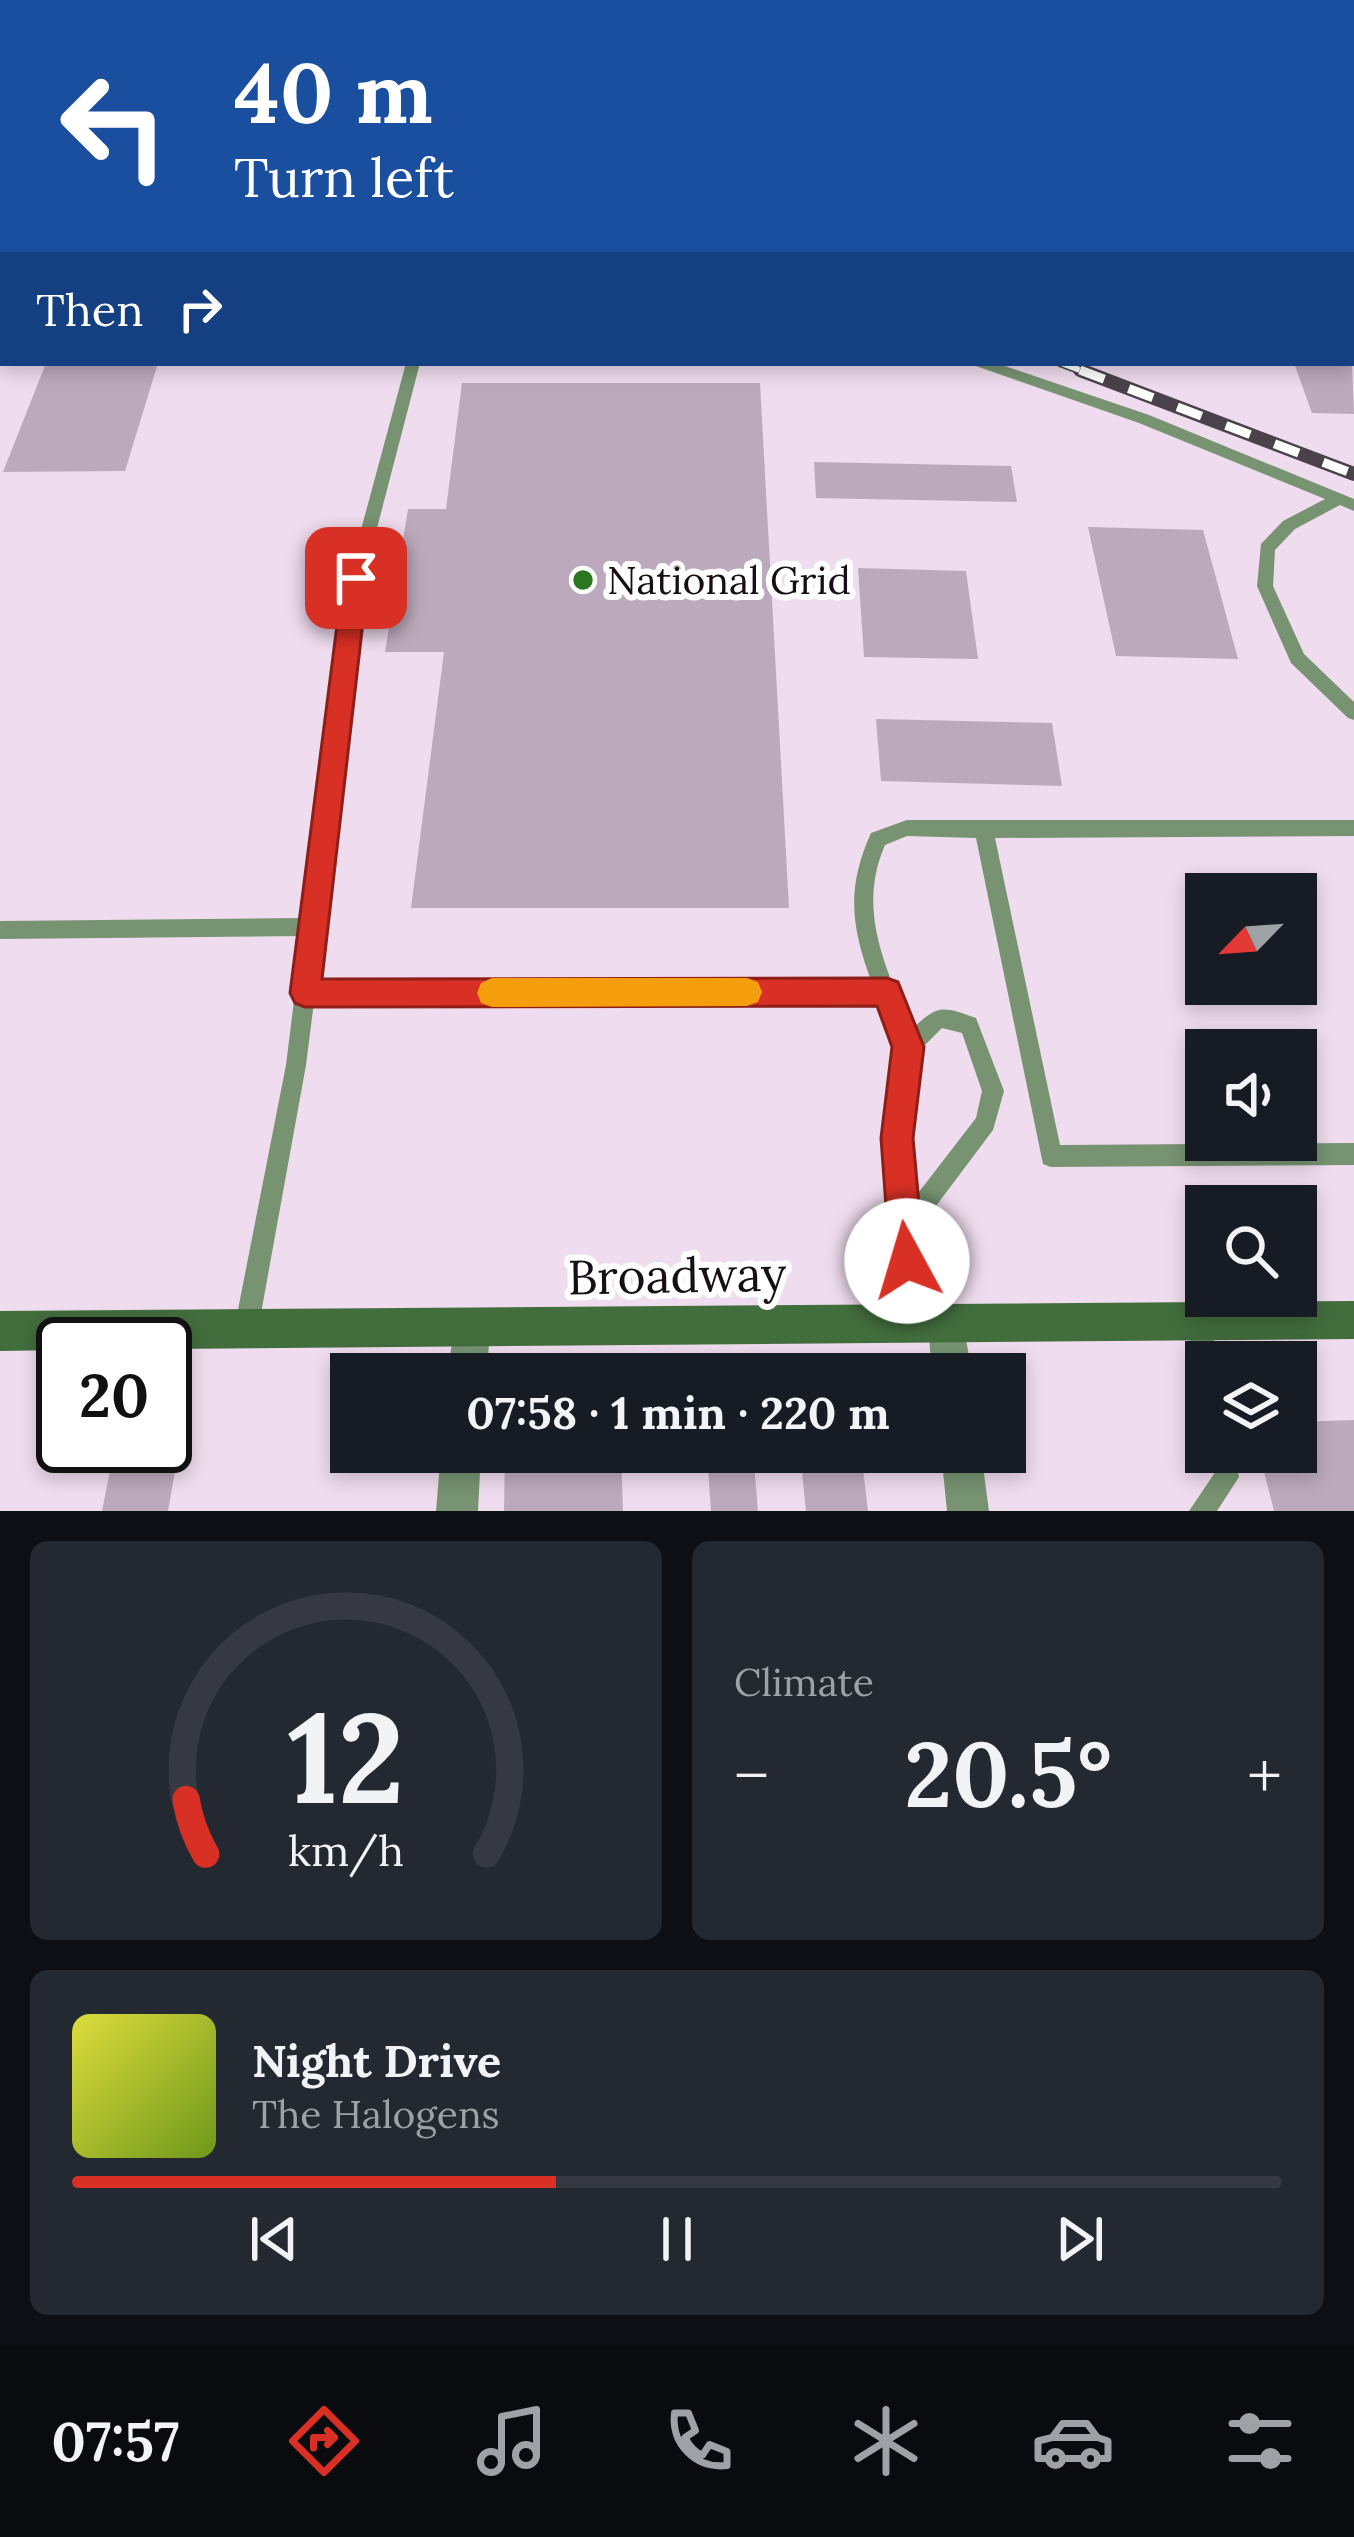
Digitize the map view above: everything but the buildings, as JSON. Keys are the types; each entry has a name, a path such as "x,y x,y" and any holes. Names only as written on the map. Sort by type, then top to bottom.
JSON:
{"street":[{"name":"Broadway","path":"0,1331 1354,1320"},
{"path":"931,1324 943,1353"},
{"path":"469,1353 471,1328"},
{"path":"457,1511 460,1473"},
{"path":"963,1473 968,1511"}],"lane":[{"path":"246,1330 296,1066 356,578 412,366"},
{"path":"990,366 1144,419 1345,503"},
{"path":"1345,503 1289,525 1267,548 1265,586 1298,658 1354,713"},
{"path":"931,1324 904,1241 897,1138 908,1047 863,931 863,865 878,839 907,828 1354,829"},
{"path":"984,830 1051,1156 1354,1154"},
{"path":"0,930 314,927"},
{"path":"305,993 887,992"},
{"path":"904,1241 922,1206 985,1123 993,1091 969,1025 938,1018 908,1047"},
{"path":"1200,1322 1203,1341"},
{"path":"1202,1511 1226,1473"}],"railway":[{"path":"1069,366 1084,372"},
{"path":"1080,370 1084,372"},
{"path":"1084,372 1088,373"},
{"path":"1084,372 1354,474"}],"slow traffic":[{"path":"492,993 747,992"}],"place":[{"name":"National Grid","path":"583,580"}],"route":[{"path":"356,578 305,993 887,992 908,1047 897,1138 907,1261"}]}
